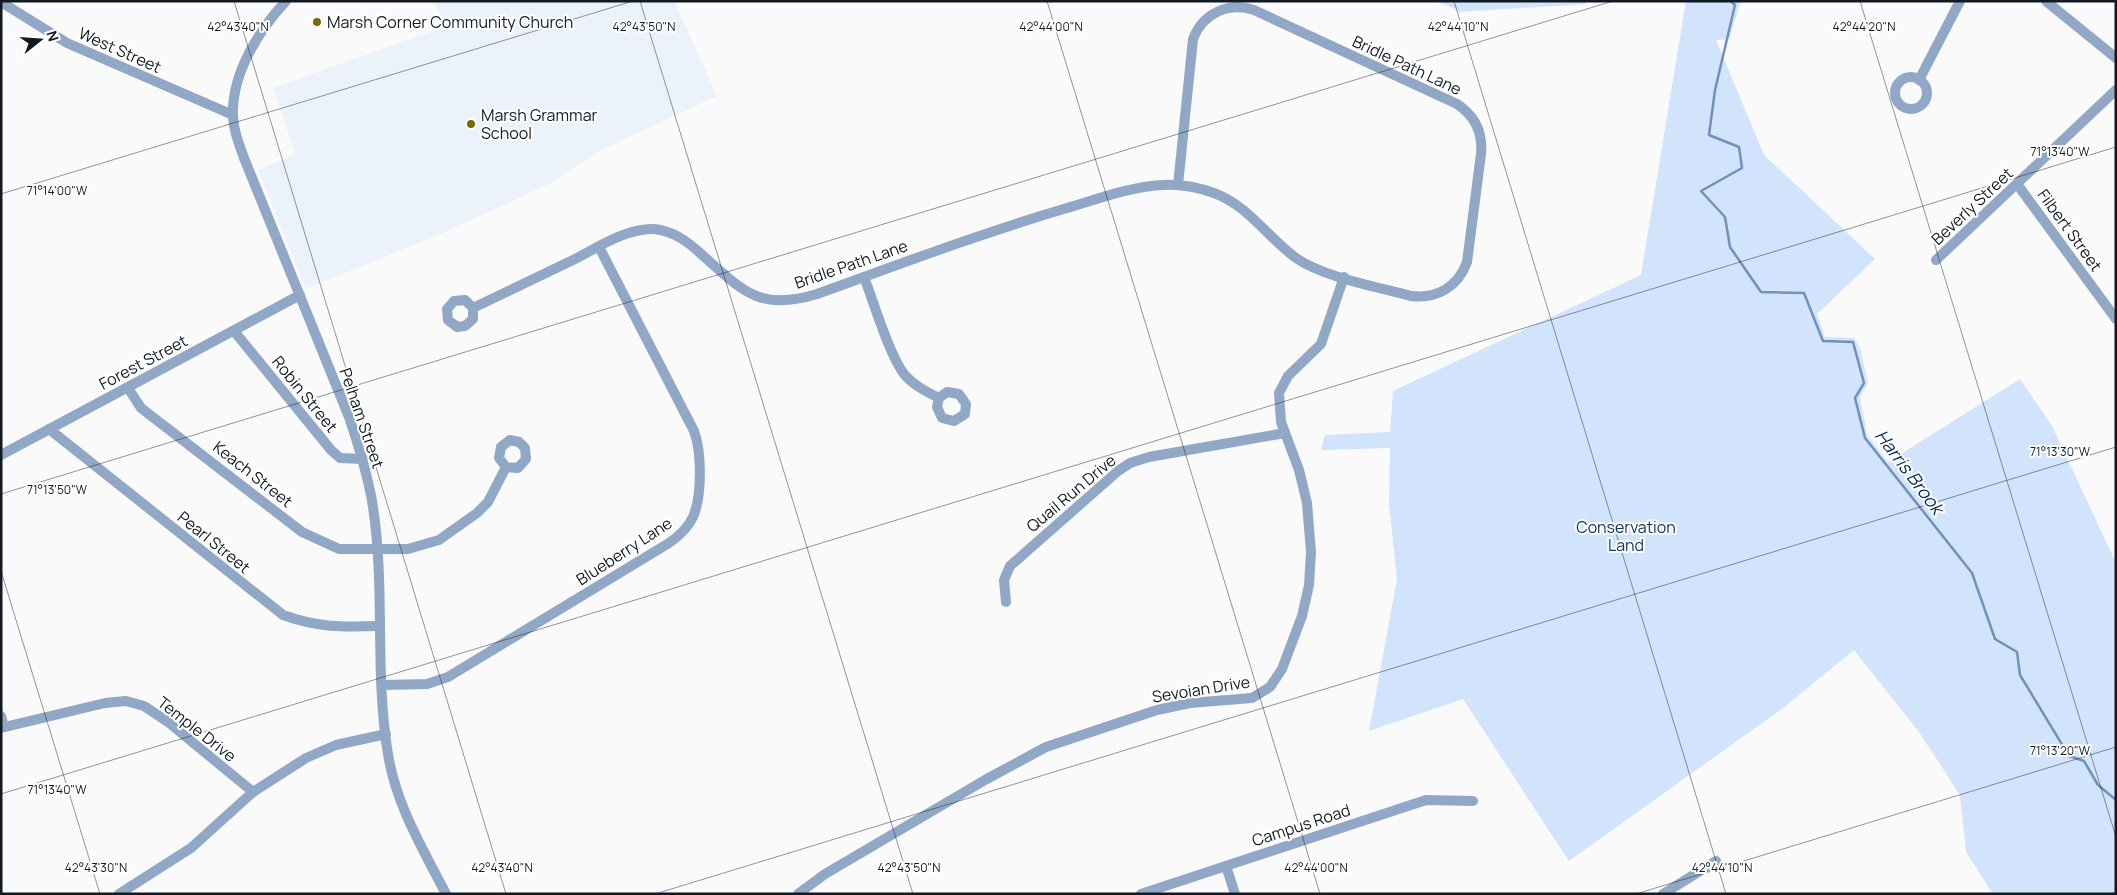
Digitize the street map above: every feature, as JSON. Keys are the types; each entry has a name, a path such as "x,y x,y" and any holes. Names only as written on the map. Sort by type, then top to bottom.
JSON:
{"street":[{"name":"Pelham Street","path":"286,1 265,26 242,70 233,100 233,116 244,158 349,417 362,459 372,500 377,550 382,685 388,754 399,798 446,894"},
{"path":"1919,80 1960,1"},
{"path":"2046,1 2116,58"},
{"name":"West Street","path":"1,2 67,43 233,116"},
{"name":"Bridle Path Lane","path":"473,308 637,231 654,229 672,233 688,242 743,290 767,300 784,301 809,297 1027,220 1136,189 1178,185 1204,190 1228,200 1250,215 1297,259 1323,271 1410,296 1425,297 1446,290 1461,275 1468,254 1482,148 1477,125 1462,108 1254,10 1240,7 1224,9 1205,20 1193,39 1178,185"},
{"name":"Beverly Street","path":"1936,260 2116,90"},
{"name":"Filbert Street","path":"2017,184 2116,319"},
{"name":"Blueberry Lane","path":"382,685 427,684 448,677 669,543 684,531 693,516 697,498 700,456 694,431 600,247"},
{"path":"864,277 901,369 913,383 939,398"},
{"name":"Sevoian Drive","path":"798,894 825,874 985,780 1046,747 1157,710 1190,704 1245,699 1260,694 1270,687 1282,670 1298,629 1306,600 1310,569 1311,536 1308,503 1278,406 1281,387 1288,376 1321,344 1344,277"},
{"name":"Forest Street","path":"1,455 300,296"},
{"name":"Robin Street","path":"234,330 331,450 340,458 362,459"},
{"name":"Keach Street","path":"128,388 141,408 302,532 339,549 415,548 431,544 446,536 477,513 488,502 506,467"},
{"name":"Pearl Street","path":"49,430 283,615 304,622 332,627 380,626"},
{"name":"Quail Run Drive","path":"1006,602 1004,580 1010,566 1124,466 1149,457 1285,433"},
{"name":"Temple Drive","path":"3,728 110,702 136,703 160,716 253,792"},
{"path":"1,716 3,728"},
{"path":"119,894 191,848 253,792 318,752 386,734"},
{"name":"Campus Road","path":"1142,894 1426,800 1473,801"},
{"path":"1663,894 1716,861"},
{"path":"1226,866 1235,894"}],"shaded area":[{"name":"Marsh Grammar School","path":"434,1 674,1 717,96 597,152 553,182 448,231 306,289 258,170 295,154 273,88 446,26"}],"green space":[{"path":"1435,1 1585,1 1586,4 1458,12 1456,9"},
{"name":"Conservation Land","path":"1686,1 1741,1 1729,39 1716,40 1764,155 1875,259 1817,314 1825,337 1854,338 1860,348 1868,383 1860,397 1867,435 1888,462 2020,379 2052,426 2116,563 2116,894 1993,894 1966,852 1960,795 1919,732 1854,650 1783,708 1569,861 1463,699 1369,731 1397,579 1389,504 1390,448 1321,450 1325,435 1390,432 1393,391 1641,275"}],"waterway":[{"name":"Harris Brook","path":"1730,1 1735,5 1715,90 1709,135 1739,147 1742,168 1701,191 1725,217 1730,247 1761,292 1804,293 1823,341 1853,342 1864,383 1855,398 1865,438 1972,573 1995,639 2017,652 2020,675 2069,756 2084,761 2098,785 2116,800"}],"place":[{"name":"Marsh Corner Community Church","path":"317,22"},
{"name":"Marsh Grammar School","path":"471,124"}]}
